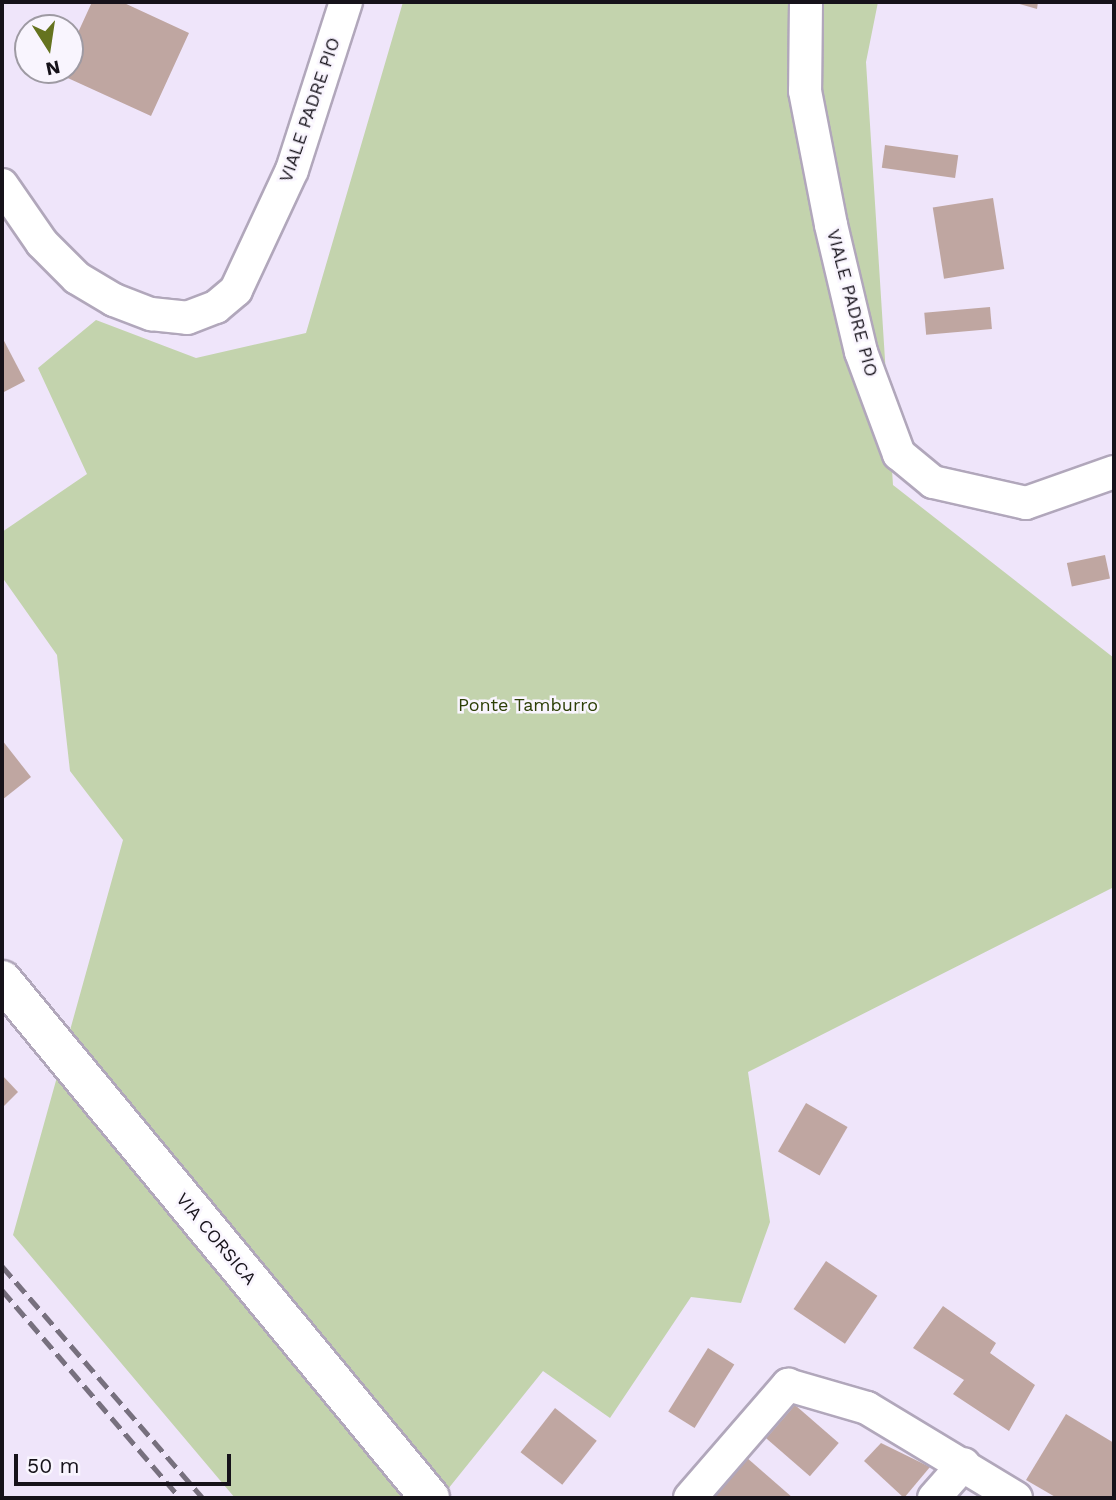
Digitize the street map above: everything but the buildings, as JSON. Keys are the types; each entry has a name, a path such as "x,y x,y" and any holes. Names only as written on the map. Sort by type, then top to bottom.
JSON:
{"main road":[{"name":"VIA CORSICA","path":"2,979 430,1498"}],"street":[{"name":"VIALE PADRE PIO","path":"2,185 42,243 77,278 114,300 151,314 187,318 216,307 236,290 292,170 346,2"},
{"name":"VIALE PADRE PIO","path":"806,2 805,91 831,225 861,352 900,454 933,482 1026,503 1114,472"},
{"path":"690,1498 788,1385 867,1408 964,1464 1016,1498"},
{"path":"934,1498 964,1464"}],"green space":[{"name":"Ponte Tamburro","path":"403,2 878,2 866,62 893,485 1114,658 1114,887 748,1072 770,1222 741,1303 691,1297 610,1418 543,1371 448,1489 449,1498 235,1498 13,1235 123,840 70,771 57,655 2,577 2,532 87,474 38,368 96,320 196,358 306,333"}],"railway":[{"path":"2,1266 203,1498"},
{"path":"2,1290 180,1498"}]}
